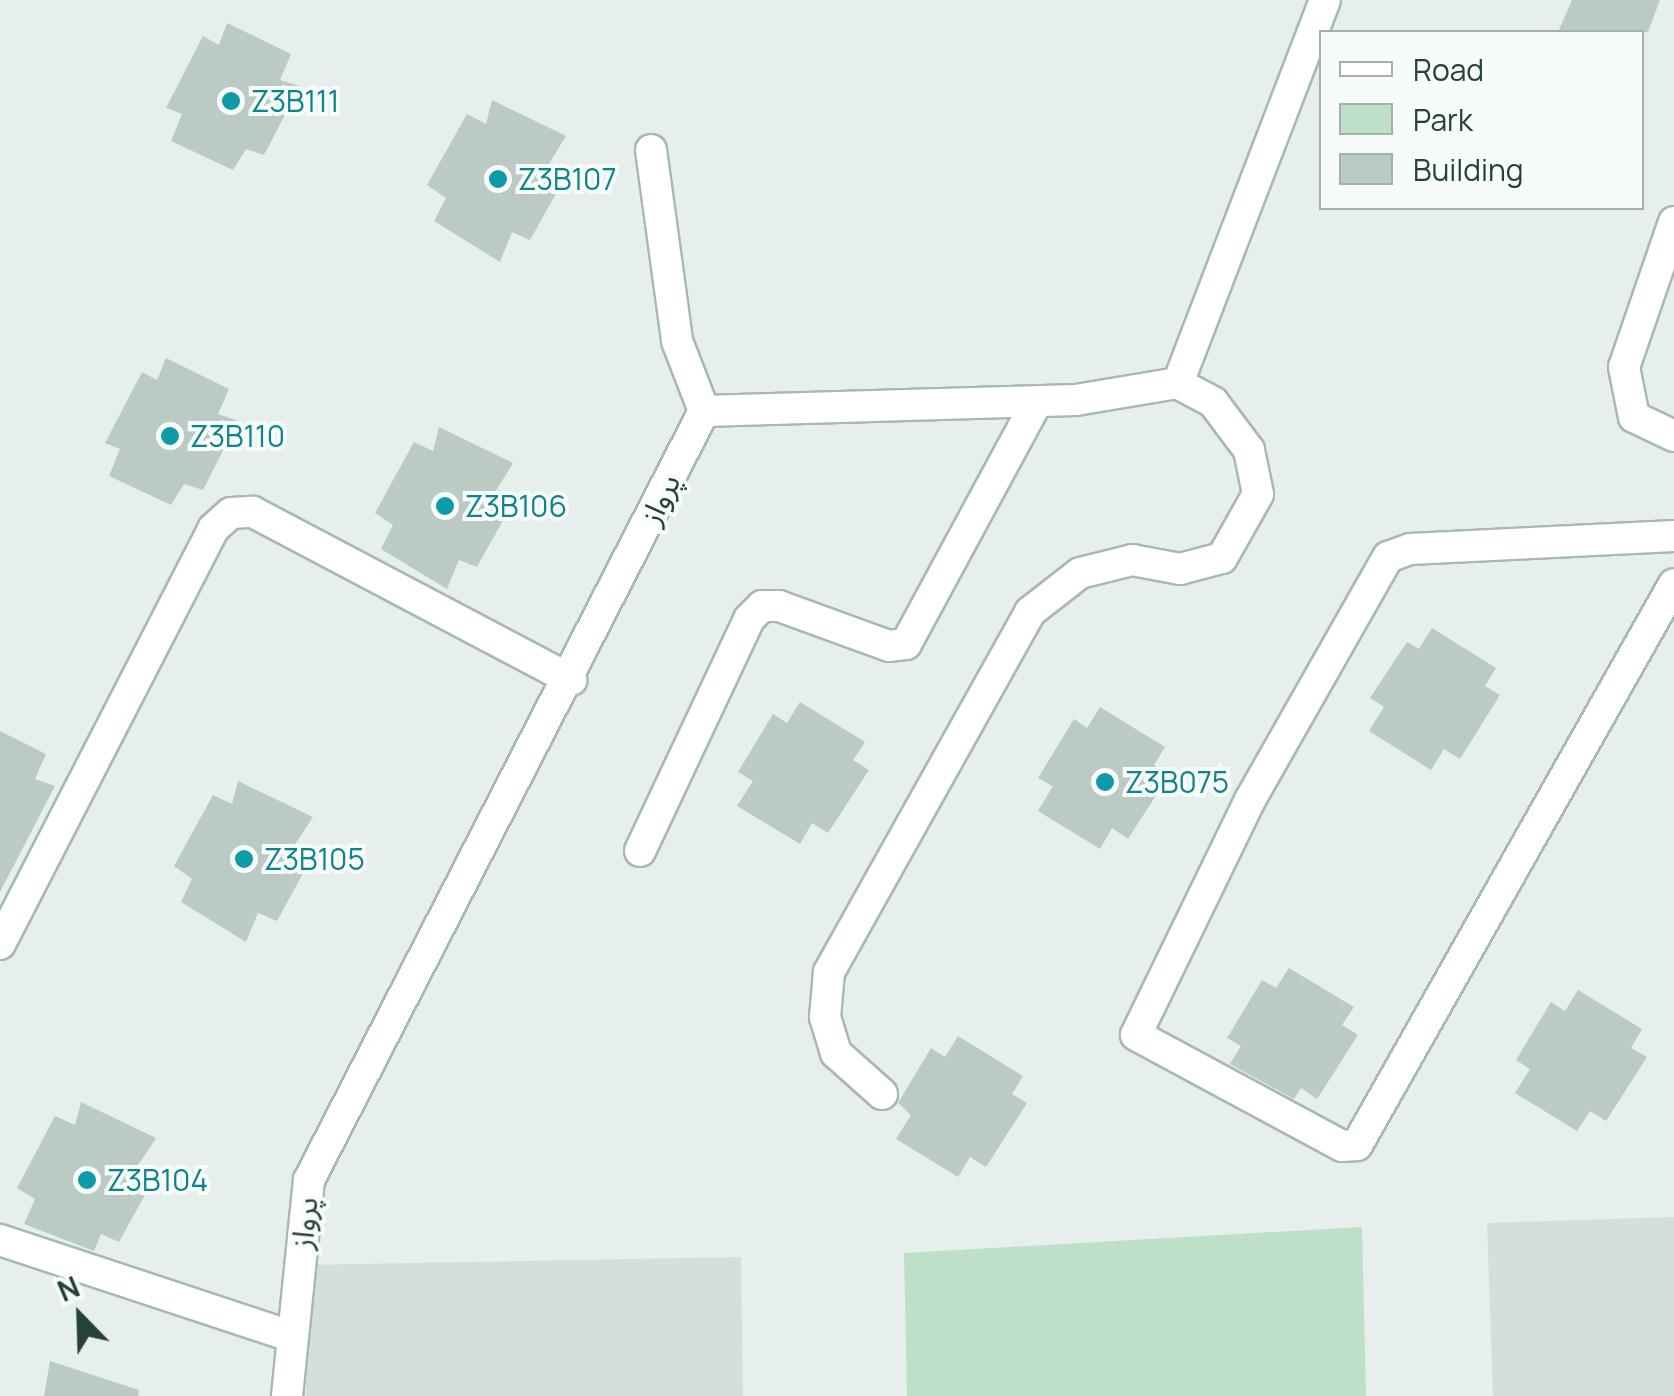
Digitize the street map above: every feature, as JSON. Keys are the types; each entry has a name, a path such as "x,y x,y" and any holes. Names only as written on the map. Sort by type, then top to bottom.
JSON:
{"street":[{"path":"1178,383 1325,0"},
{"path":"652,150 678,340 704,411 1037,402 1178,383 1214,402 1250,450 1258,494 1222,558 1180,569 1132,560 1080,573 1030,612 829,972 825,1017 836,1053 882,1094"},
{"path":"1674,222 1624,367 1634,418 1674,436"},
{"path":"640,851 749,619 762,606 779,606 889,646 906,644 1037,402"},
{"name":"پرواز","path":"287,1396 309,1180 571,680 704,411"},
{"path":"0,944 213,529 231,513 252,512 571,680"},
{"path":"1674,536 1410,548 1388,557 1250,800 1136,1034 1342,1146 1357,1146 1674,584"},
{"path":"0,1240 291,1336"}],"shaded area":[{"path":"1674,1217 1674,1396 1493,1396 1487,1223"},
{"path":"741,1257 743,1396 306,1396 304,1265"}],"green space":[{"path":"1362,1227 1366,1396 907,1396 904,1253"}],"building":[{"path":"1572,0 1660,0 1648,32 1559,30"},
{"name":"Z3B111","path":"227,23 291,54 280,80 300,86 264,155 246,149 233,170 171,141 182,114 166,108 203,36 219,45"},
{"name":"Z3B107","path":"492,100 566,136 550,162 568,172 530,240 512,232 500,262 434,221 446,198 427,185 467,114 486,124"},
{"name":"Z3B110","path":"166,358 229,389 218,414 238,421 203,490 184,484 171,505 109,476 120,449 105,443 142,372 157,380"},
{"name":"Z3B106","path":"439,427 513,463 497,489 515,499 477,567 459,560 447,589 381,549 393,525 375,513 414,442 433,451"},
{"path":"1432,628 1496,668 1485,686 1500,695 1460,759 1444,749 1431,770 1369,731 1384,707 1370,698 1407,642 1419,649"},
{"path":"800,702 865,742 853,760 869,770 828,833 812,823 800,844 737,806 753,781 738,772 773,714 787,723"},
{"name":"Z3B075","path":"1100,707 1165,747 1154,765 1169,775 1128,839 1112,828 1100,849 1038,811 1053,786 1038,778 1074,719 1087,728"},
{"path":"0,731 46,754 35,779 55,786 0,892"},
{"name":"Z3B105","path":"238,781 313,817 296,843 314,853 277,921 258,913 246,942 181,902 192,879 174,866 213,795 232,804"},
{"path":"1289,968 1354,1007 1342,1025 1358,1035 1317,1099 1301,1088 1294,1099 1230,1064 1241,1046 1227,1038 1262,980 1276,988"},
{"path":"1578,990 1642,1029 1631,1048 1647,1057 1606,1121 1590,1111 1577,1131 1515,1093 1530,1069 1516,1060 1551,1002 1565,1011"},
{"path":"958,1036 1023,1076 1012,1094 1027,1103 986,1167 970,1157 958,1177 896,1139 911,1115 898,1103 931,1048 945,1057"},
{"name":"Z3B104","path":"81,1102 156,1138 139,1164 157,1173 119,1242 101,1234 94,1251 24,1224 35,1199 17,1188 55,1116 75,1125"},
{"path":"50,1361 139,1390 138,1396 44,1396"}],"place":[{"name":"Z3B111","path":"231,101"},
{"name":"Z3B107","path":"498,179"},
{"name":"Z3B110","path":"170,436"},
{"name":"Z3B106","path":"445,506"},
{"name":"Z3B075","path":"1105,782"},
{"name":"Z3B105","path":"244,859"},
{"name":"Z3B104","path":"87,1180"}]}
